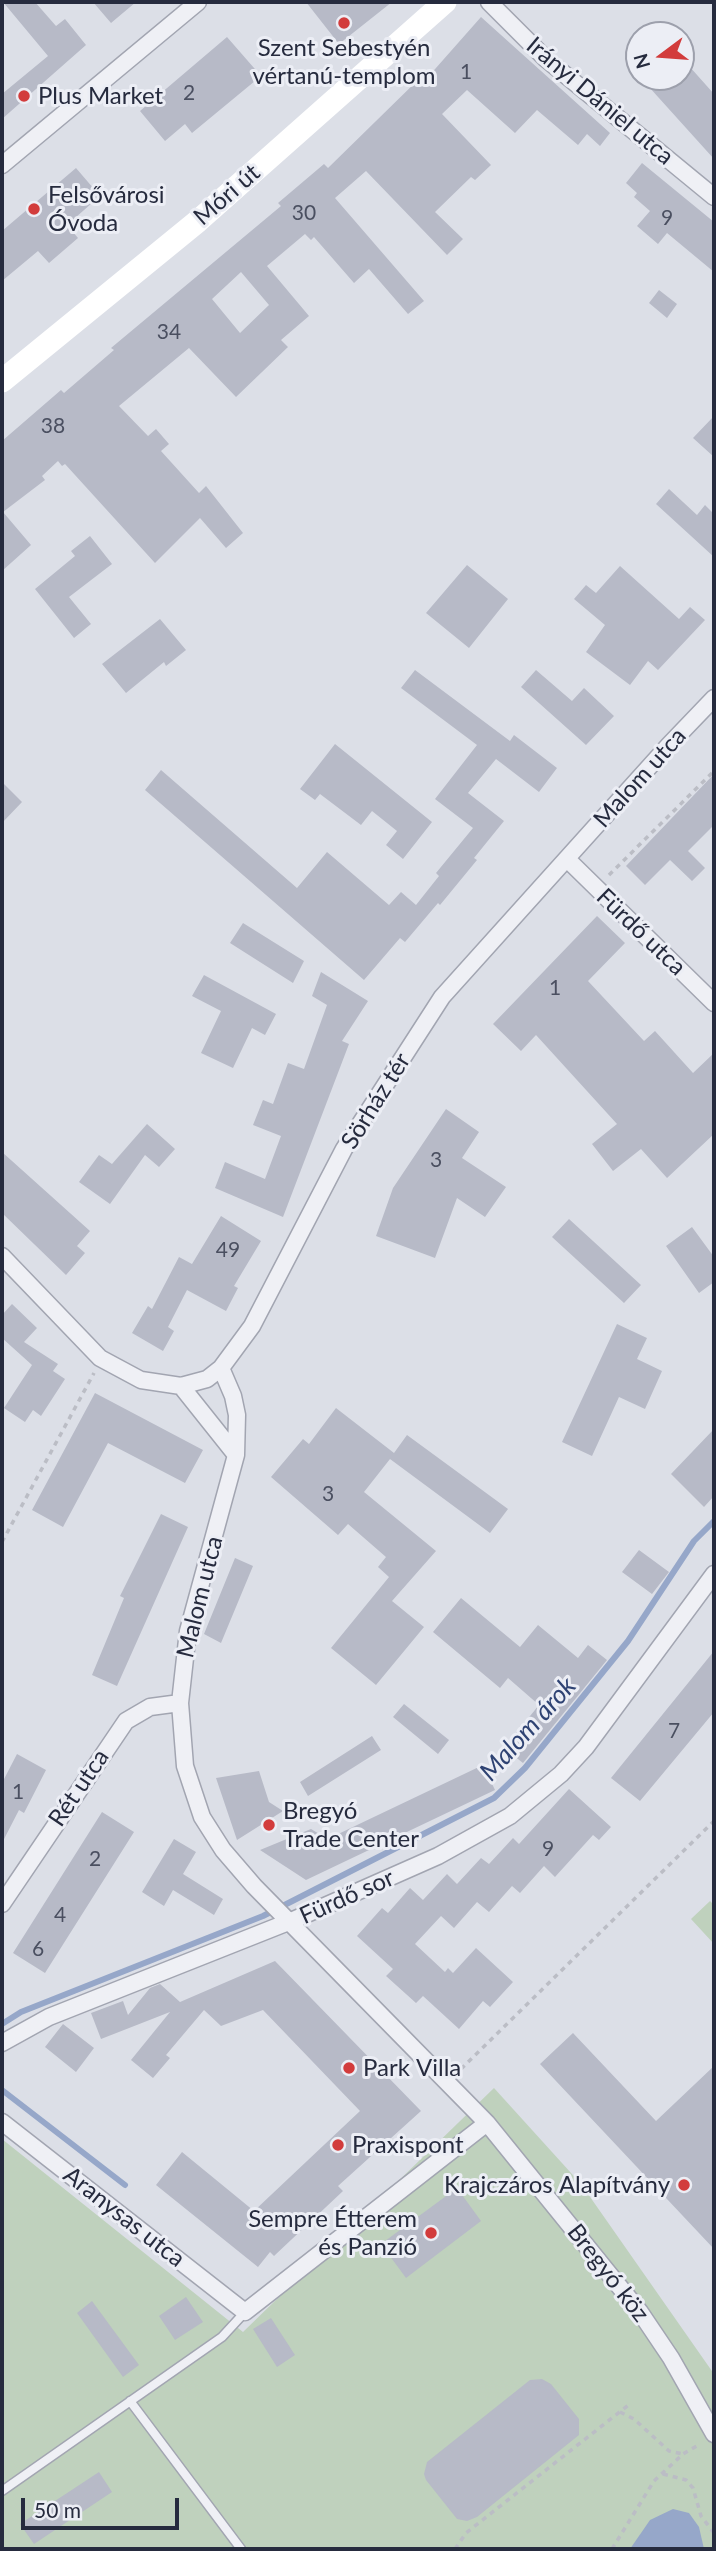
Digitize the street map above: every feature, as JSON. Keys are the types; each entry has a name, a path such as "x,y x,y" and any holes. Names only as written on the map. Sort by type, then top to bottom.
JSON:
{"main road":[{"name":"Móri út","path":"2,381 198,221 445,2"}],"street":[{"path":"2,165 198,2"},
{"name":"Irányi Dániel utca","path":"489,2 546,59 714,197"},
{"name":"Malom utca","path":"568,860 714,698"},
{"name":"Fürdő utca","path":"568,860 714,1003"},
{"name":"Sörház tér","path":"221,1368 252,1326 344,1149 442,997 568,860"},
{"path":"2,1256 100,1359 141,1380 181,1386 207,1379 221,1368"},
{"name":"Malom utca","path":"221,1368 233,1396 237,1415 236,1455 188,1631 180,1703 185,1766 197,1806 223,1850 254,1886 291,1921"},
{"path":"181,1386 236,1455"},
{"name":"Fürdő sor","path":"2,2043 49,2017 291,1921 438,1856 510,1815 562,1774 586,1746 714,1574"},
{"name":"Rét utca","path":"2,1904 125,1721 150,1707 180,1703"},
{"name":"Bregyó köz","path":"291,1921 487,2123 640,2312 671,2358 709,2438"},
{"name":"Aranysas utca","path":"2,2122 245,2312"},
{"path":"245,2312 487,2123"}],"lane":[{"path":"2,2491 222,2337 245,2312"},
{"path":"130,2401 241,2549"}],"path":[{"path":"596,887 714,771"},
{"path":"2,1542 87,1389 100,1359"},
{"path":"447,2083 714,1821"},
{"path":"455,2549 466,2533 631,2403"},
{"path":"620,2412 634,2419 669,2451 683,2454"},
{"path":"612,2549 654,2481 683,2454 709,2438"},
{"path":"663,2474 686,2480 693,2488 701,2516 714,2533"}],"green space":[{"path":"710,1901 714,1905 714,1944 691,1919"},
{"path":"494,2088 581,2184 714,2374 714,2549 2,2549 2,2139 243,2332"}],"water":[{"path":"673,2509 689,2513 699,2527 704,2549 630,2549 650,2520"}],"building":[{"path":"3,2 35,2 56,26 65,19 86,45 2,119 2,94 48,56"},
{"path":"93,2 136,2 111,23"},
{"name":"Szent Sebestyén vértanú-templom","path":"306,2 392,2 339,44"},
{"path":"481,17 610,133 600,146 587,134 578,145 537,110 515,133 467,90 442,114 491,165 475,180 471,177 435,212 463,239 447,255 366,171 335,198 424,301 408,314 369,269 354,283 314,237 311,240 305,234 267,266 309,316 281,340 288,347 236,397 189,348 119,406 148,436 156,429 169,444 161,451 199,493 206,486 243,533 226,548 200,518 155,563 65,464 62,466 58,461 42,476 45,480 3,512 31,545 2,571 2,441 61,390 64,393 114,350 111,348 281,206 278,203 324,164 328,168 424,74 428,77","holes":["241,272 269,305 240,333 212,299"]},
{"path":"227,37 261,76 192,133 185,124 165,141 140,111"},
{"path":"695,73 714,94 714,159 653,91 695,91"},
{"path":"642,163 714,222 714,272 667,233 658,244 637,226 650,211 634,197 637,193 626,183"},
{"path":"76,168 100,196 67,225 78,238 49,263 38,251 2,281 2,231"},
{"path":"659,290 677,304 667,318 649,303"},
{"path":"714,416 714,457 693,438"},
{"path":"669,489 697,515 705,505 714,514 714,557 656,504"},
{"path":"90,536 112,564 69,597 91,624 74,638 35,589 75,556 71,551"},
{"path":"467,565 508,599 469,648 426,613"},
{"path":"620,566 679,619 690,607 705,620 658,670 648,661 630,685 586,652 605,625 574,599 586,585 596,593"},
{"path":"160,619 186,650 166,666 164,662 126,693 102,664"},
{"path":"415,670 510,741 514,735 557,768 539,792 496,759 468,793 504,821 474,858 477,860 440,905 438,903 405,942 400,938 364,980 145,790 161,770 297,888 327,852 389,905 401,892 416,905 439,876 436,873 473,828 435,799 477,745 401,688"},
{"path":"536,670 572,701 584,688 614,716 586,745 521,687"},
{"path":"335,744 432,822 403,859 386,845 397,831 372,811 361,825 320,794 315,800 300,789"},
{"path":"714,774 714,825 688,851 705,868 692,881 670,860 645,885 626,866"},
{"path":"2,782 22,802 2,823"},
{"path":"597,916 625,943 588,981 644,1041 655,1031 693,1073 714,1053 714,1134 667,1178 641,1149 613,1171 592,1144 617,1124 536,1035 521,1051 493,1024"},
{"path":"243,923 304,961 293,983 230,943"},
{"path":"321,972 368,1001 342,1041 349,1044 283,1217 215,1188 225,1162 265,1179 281,1136 253,1125 263,1100 273,1104 288,1063 304,1069 327,1005 312,996"},
{"path":"204,975 276,1014 265,1035 252,1028 233,1068 201,1053 221,1011 192,996"},
{"path":"446,1109 479,1132 462,1158 506,1187 485,1217 457,1198 435,1258 376,1236 393,1188"},
{"path":"147,1124 175,1149 159,1167 145,1155 110,1204 79,1182 99,1155 112,1164"},
{"path":"2,1152 90,1231 77,1246 85,1253 66,1275 2,1213"},
{"path":"221,1216 261,1241 234,1286 238,1288 226,1311 187,1290 168,1327 174,1331 163,1351 132,1333 148,1306 152,1309 179,1257 192,1264"},
{"path":"569,1219 641,1285 624,1303 552,1237"},
{"path":"692,1227 714,1257 714,1282 699,1293 666,1246"},
{"path":"12,1304 37,1328 24,1342 58,1364 53,1371 65,1379 41,1416 33,1410 25,1422 4,1408 32,1365 2,1338 2,1315"},
{"path":"617,1324 647,1338 637,1359 662,1371 645,1409 619,1397 592,1456 562,1442"},
{"path":"95,1393 203,1450 185,1483 108,1443 63,1527 32,1510"},
{"path":"336,1408 394,1453 407,1435 508,1509 490,1533 390,1459 364,1492 436,1551 392,1601 424,1627 376,1685 331,1648 389,1577 378,1567 386,1557 348,1524 338,1535 271,1477 303,1439 309,1444"},
{"path":"714,1429 714,1496 704,1507 671,1474"},
{"path":"161,1514 188,1527 117,1686 92,1675 124,1598 120,1596"},
{"path":"639,1550 669,1572 652,1594 622,1572"},
{"path":"235,1558 253,1566 221,1643 204,1634"},
{"path":"461,1598 520,1647 538,1625 578,1658 588,1645 607,1660 523,1763 504,1748 539,1705 508,1678 500,1688 433,1632"},
{"path":"714,1651 714,1712 640,1801 611,1778"},
{"path":"404,1704 449,1740 438,1754 393,1717"},
{"path":"372,1736 381,1750 308,1796 300,1782"},
{"path":"17,1754 46,1770 24,1813 19,1810 2,1843 2,1783"},
{"path":"483,1765 495,1790 306,1880 260,1850 311,1829 341,1847 334,1836"},
{"path":"259,1771 269,1802 283,1811 237,1840 216,1778"},
{"path":"569,1789 611,1827 599,1840 593,1835 555,1877 544,1866 520,1893 512,1886 489,1912 477,1902 454,1928 441,1916 415,1944 445,1972 448,1968 453,1973 476,1948 513,1982 490,2007 483,2001 459,2029 423,1996 416,2003 386,1976 393,1969 357,1936 382,1908 388,1913 410,1888 423,1900 447,1874 457,1884 481,1858 489,1864 513,1838 519,1844"},
{"path":"102,1812 134,1832 45,1973 13,1953"},
{"path":"174,1839 196,1852 183,1874 223,1899 214,1915 173,1890 164,1906 142,1892"},
{"path":"275,1961 421,2111 338,2186 343,2191 274,2256 270,2252 258,2267 156,2185 182,2152 254,2211 360,2111 263,2010 221,2026 204,2010 166,2055 170,2058 153,2078 131,2060 170,2012 101,2039 91,2013 123,2001 128,2015 150,1988 160,1984 180,2002"},
{"path":"63,2024 94,2048 76,2072 45,2047"},
{"name":"Krajczáros Alapítvány","path":"573,2033 656,2121 714,2066 714,2249 540,2064"},
{"name":"Sempre Étterem és Panzió","path":"457,2188 481,2221 406,2278 381,2244"},
{"path":"186,2297 203,2322 175,2340 159,2316"},
{"path":"92,2301 139,2365 123,2377 77,2313"},
{"path":"271,2318 295,2355 277,2367 253,2329"},
{"path":"542,2379 551,2384 579,2419 579,2435 477,2517 467,2521 457,2519 426,2480 424,2474 427,2462 530,2380"},
{"path":"99,2472 112,2492 34,2544 20,2524"}],"waterway":[{"name":"Malom árok","path":"2,2024 21,2012 263,1916 494,1798 525,1768 628,1641 694,1541 714,1521"},
{"path":"2,2090 125,2185"}],"place":[{"name":"Szent Sebestyén vértanú-templom","path":"344,23"},
{"name":"Plus Market","path":"24,96"},
{"name":"Felsővárosi Óvoda","path":"34,209"},
{"name":"Bregyó Trade Center","path":"269,1825"},
{"name":"Park Villa","path":"349,2068"},
{"name":"Praxispont","path":"338,2145"},
{"name":"Krajczáros Alapítvány","path":"684,2185"},
{"name":"Sempre Étterem és Panzió","path":"431,2233"}]}
